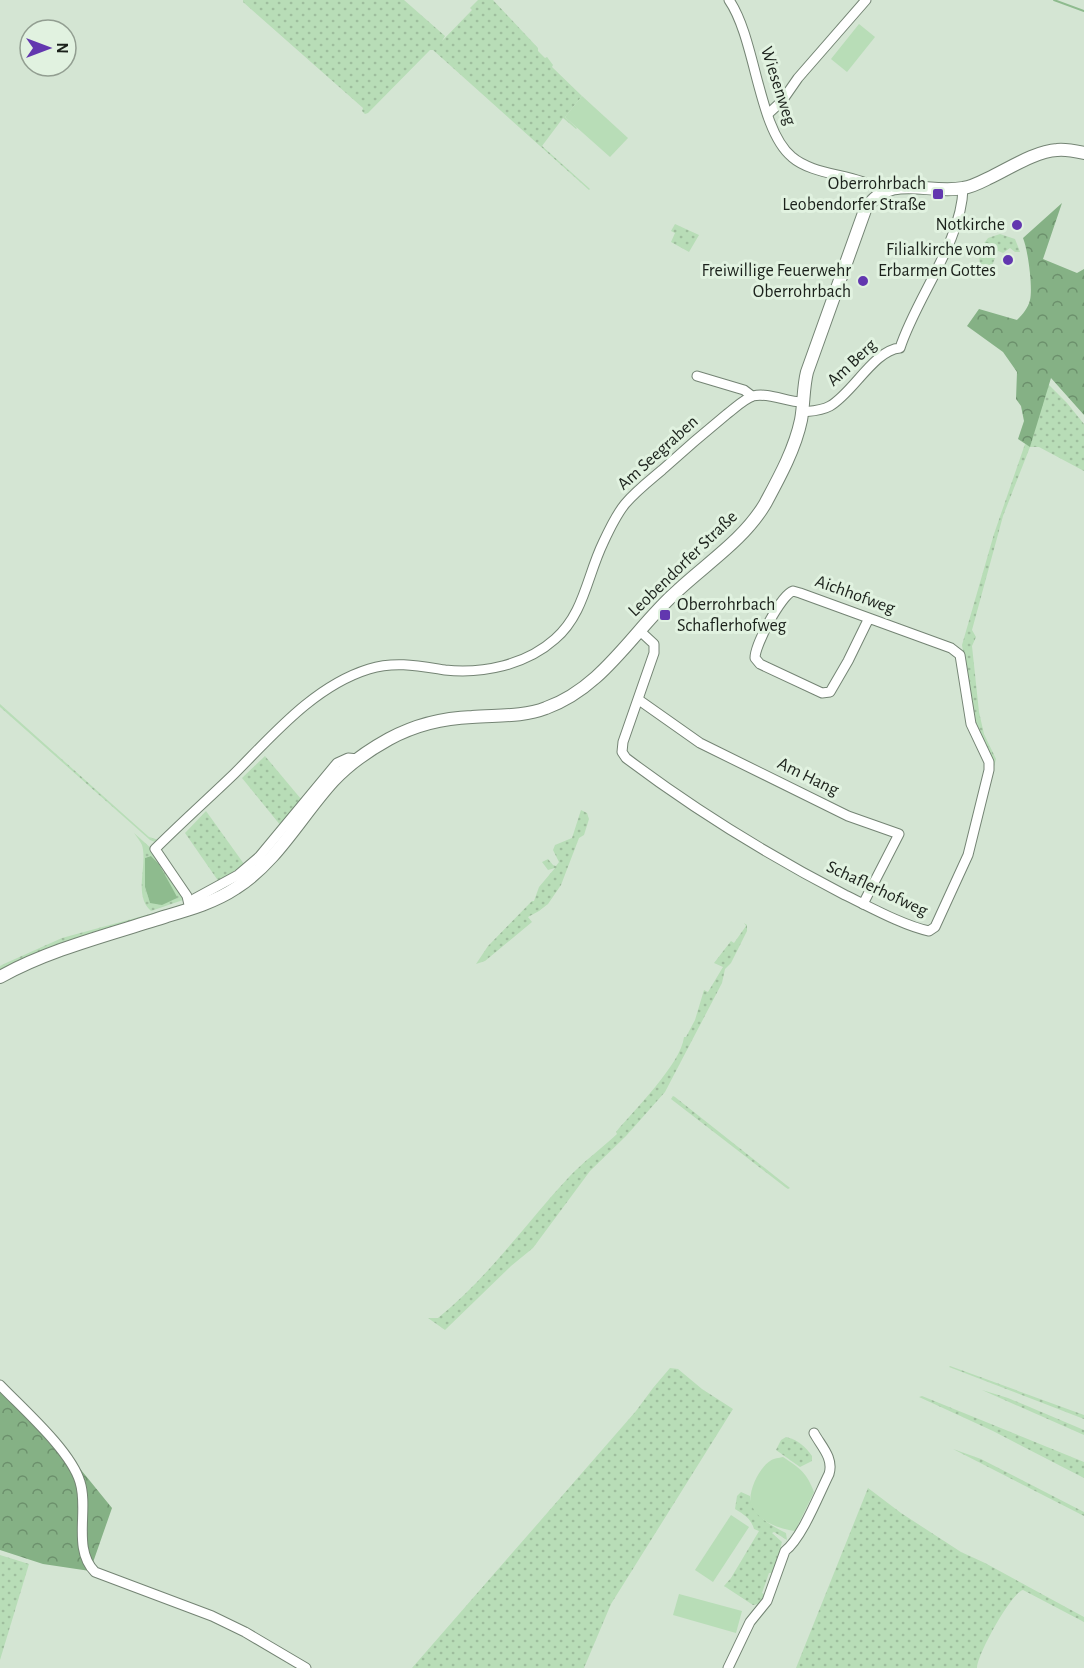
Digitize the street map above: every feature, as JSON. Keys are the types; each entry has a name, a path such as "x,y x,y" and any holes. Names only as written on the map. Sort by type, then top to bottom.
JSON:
{"main road":[{"path":"882,192 903,187 963,189 1045,151 1065,149 1084,153"},
{"name":"Leobendorfer Straße","path":"0,977 42,957 223,896 250,878 278,850 334,781 358,759 392,737 435,722 463,717 528,713 555,705 589,684 673,595 736,539 757,515 789,454 798,430 807,372 866,210 882,192"}],"street":[{"name":"Wiesenweg","path":"729,0 740,20 768,114 779,141 791,157 817,170 872,186 882,192"},
{"path":"768,114 782,101 798,78 866,0"},
{"name":"Am Berg","path":"802,407 818,410 833,404 887,351 900,348 955,225 962,203 963,189"},
{"path":"697,375 744,390 752,396 762,395 802,407"},
{"name":"Am Seegraben","path":"190,909 186,897 155,849 289,720 319,696 368,669 405,664 476,671 508,665 540,651 567,628 586,591 603,543 625,505 637,491 714,424 752,396"},
{"name":"Aichhofweg","path":"869,618 830,692 822,693 760,664 755,658 757,647 784,596 790,592 800,593 869,618 957,651"},
{"path":"639,700 655,650 653,643 640,631"},
{"name":"Schaflerhofweg","path":"639,700 623,742 622,752 628,760 713,820 764,852 863,904 924,930 932,930 965,863 989,765 972,729 963,665 957,651"},
{"name":"Am Hang","path":"639,700 700,743 848,816 899,834 863,904"},
{"path":"0,1385 61,1449 80,1482 83,1545 89,1567 95,1572 212,1616 245,1632 306,1668"},
{"path":"728,1668 750,1622 767,1601 785,1551 790,1548 804,1524 829,1474 830,1459 814,1433"}],"shaded area":[{"path":"243,0 404,0 445,36 442,41 472,10 470,8 478,0 493,0 538,48 538,51 545,58 547,57 552,67 582,96 565,117 577,128 563,118 542,146 590,189 433,50 430,50 365,114 362,111 363,108"},
{"path":"859,24 875,37 847,72 831,59"},
{"path":"582,96 628,138 610,157 565,117"},
{"path":"675,224 699,235 689,252 671,242 675,233 671,231"},
{"path":"1000,234 1015,239 1020,252 1015,252 1010,248 1003,253 998,251 991,268 980,274 979,250 988,238"},
{"path":"1048,384 1084,424 1084,471 1039,447 1030,447 1003,516 972,630 976,637 972,646 979,712 984,734 996,759 978,827 992,770 975,729 962,645 994,534 1025,444 1030,446"},
{"path":"0,704 149,837 159,840 155,842 150,840 0,707"},
{"path":"265,756 301,799 281,826 242,778"},
{"path":"581,810 587,813 589,819 561,885 548,904 528,917 532,922 485,961 476,964 488,946 534,901 539,887 555,868 548,870 542,862 548,859 556,866 559,862 553,850 555,845 572,838"},
{"path":"206,811 244,864 219,882 185,833"},
{"path":"134,833 153,850 184,898 183,900 151,911 143,897 142,845","holes":["151,856 159,864 174,893 150,903 145,887 145,858"]},
{"path":"151,856 159,864 177,898 162,905 150,903 145,887 145,858"},
{"path":"183,905 0,973 0,966 62,938"},
{"path":"744,923 747,925 747,931 731,963 725,969 722,983 665,1092 626,1136 590,1171 533,1248 511,1266 445,1330 428,1318 438,1318 474,1286 569,1177 617,1134 616,1132 656,1086 675,1060 684,1037 695,1020 704,990 708,992 723,967 714,963 731,941 734,943 746,926"},
{"path":"673,1096 790,1188 785,1187 671,1099"},
{"path":"949,1367 1084,1415 1084,1419"},
{"path":"670,1368 678,1369 702,1389 733,1409 611,1604 584,1668 412,1668 636,1411"},
{"path":"982,1390 1008,1398 1084,1430 1084,1435"},
{"path":"922,1396 1084,1462 1084,1478 993,1431 919,1397"},
{"path":"786,1437 804,1446 812,1456 812,1461 800,1467 776,1450 781,1440"},
{"path":"953,1449 981,1459 1084,1512 1084,1516"},
{"path":"783,1457 802,1472 809,1480 814,1492 795,1531 764,1520 755,1512 751,1501 752,1488 762,1469 772,1460"},
{"path":"868,1488 901,1513 961,1552 1084,1617 1084,1622 1023,1590 1011,1602 996,1625 982,1651 977,1668 796,1668"},
{"path":"741,1492 750,1496 754,1509 763,1519 786,1533 787,1540 772,1533 782,1542 780,1549 783,1551 771,1576 772,1573 769,1573 762,1593 766,1595 765,1597 753,1605 724,1586 759,1531 754,1529 751,1522 735,1509 737,1496"},
{"path":"731,1515 749,1527 713,1582 695,1570"},
{"path":"0,1555 29,1564 0,1660"},
{"path":"679,1594 742,1611 736,1633 673,1615"}],"green space":[{"path":"1062,203 1043,259 1077,273 1084,269 1084,415 1051,378 1030,447 1018,439 1024,421 1021,406 1016,399 1017,372 1003,352 967,326 979,309 1017,320 1023,313 1030,300 1031,287 1023,238"},
{"path":"0,1384 50,1444 64,1449 112,1508 90,1571 43,1564 0,1550"}],"waterway":[{"path":"1054,0 1084,11"}],"place":[{"name":"Oberrohrbach Leobendorfer Straße","path":"938,194"},
{"name":"Notkirche","path":"1017,225"},
{"name":"Filialkirche vom Erbarmen Gottes","path":"1008,260"},
{"name":"Freiwillige Feuerwehr Oberrohrbach","path":"863,281"},
{"name":"Oberrohrbach Schaflerhofweg","path":"665,615"}]}
